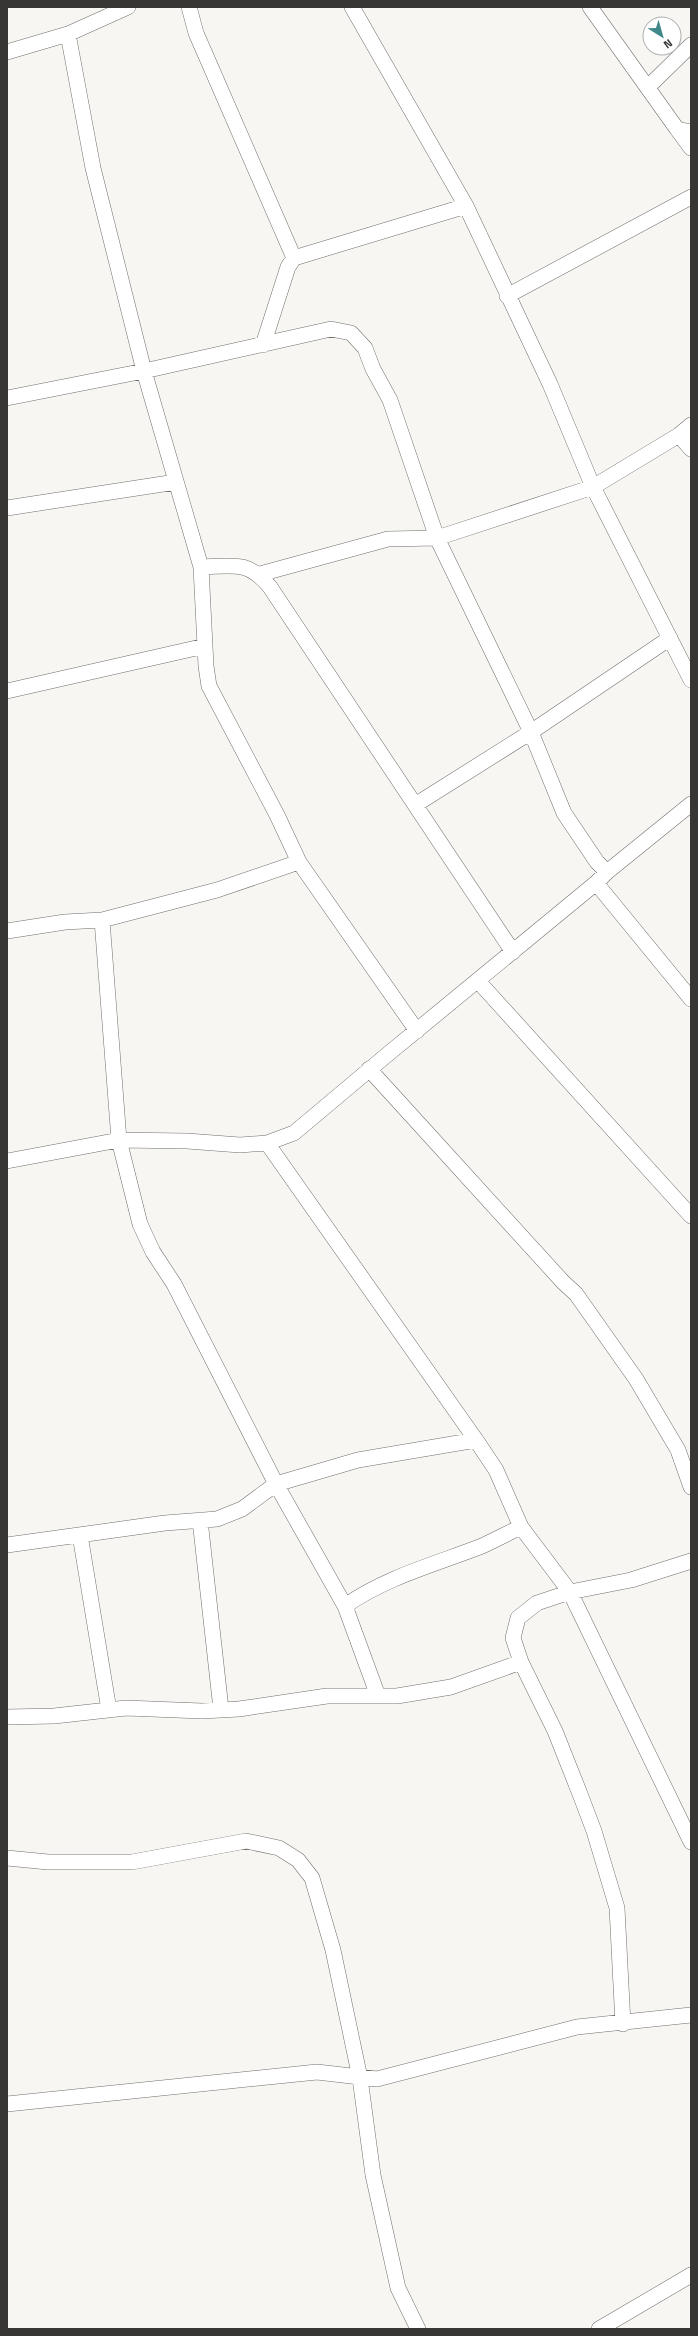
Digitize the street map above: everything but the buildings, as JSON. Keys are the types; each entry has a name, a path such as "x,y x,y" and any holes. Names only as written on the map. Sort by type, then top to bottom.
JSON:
{"street":[{"path":"7,52 68,34 128,7"},
{"path":"189,7 196,33 294,258"},
{"path":"352,7 466,206 507,296 550,384 593,487 691,680"},
{"path":"590,7 648,87 684,130 691,148"},
{"path":"68,34 93,168 144,371 201,567 205,646 209,686 277,815 298,862 417,1031"},
{"path":"648,87 691,45"},
{"path":"507,296 691,197"},
{"path":"264,345 288,267 294,258 466,206"},
{"path":"7,398 144,371 331,329 351,333 365,348 373,369 390,400 437,538 531,732 564,813 597,862 607,872"},
{"path":"260,574 388,539 437,538 593,487 678,435 691,424"},
{"path":"678,435 691,449"},
{"path":"7,508 176,482"},
{"path":"201,567 245,566 260,574 270,586 513,952"},
{"path":"415,805 531,732 670,638"},
{"path":"7,691 205,646"},
{"path":"7,1161 119,1140 188,1141 240,1145 267,1143 294,1133 369,1068 478,981 596,883 607,872 691,804"},
{"path":"7,931 65,922 102,920 217,890 298,862"},
{"path":"596,883 691,999"},
{"path":"102,920 119,1140 140,1224 153,1252 174,1284 276,1484 345,1606 378,1696"},
{"path":"478,981 691,1216"},
{"path":"369,1068 563,1282 576,1294 636,1379 668,1432 678,1450 691,1487"},
{"path":"267,1143 496,1470 520,1527 570,1592 691,1842"},
{"path":"7,1545 164,1522 217,1519 242,1509 276,1484 358,1460 476,1440"},
{"path":"200,1520 221,1710"},
{"path":"345,1606 360,1596 418,1569 484,1545 520,1527"},
{"path":"80,1535 109,1710"},
{"path":"623,2024 617,1908 594,1831 580,1794 554,1732 521,1662 513,1638 518,1618 537,1603 570,1592 631,1580 689,1566"},
{"path":"7,1717 54,1716 126,1708 221,1710 327,1696 378,1696 379,1698 451,1687 521,1662"},
{"path":"7,1858 48,1862 132,1862 246,1841 279,1848 298,1860 312,1878 319,1897 333,1950 360,2078 373,2175 398,2288 418,2329"},
{"path":"7,2104 317,2072 377,2079 577,2027 623,2024 691,2015"},
{"path":"599,2329 691,2275"}]}
